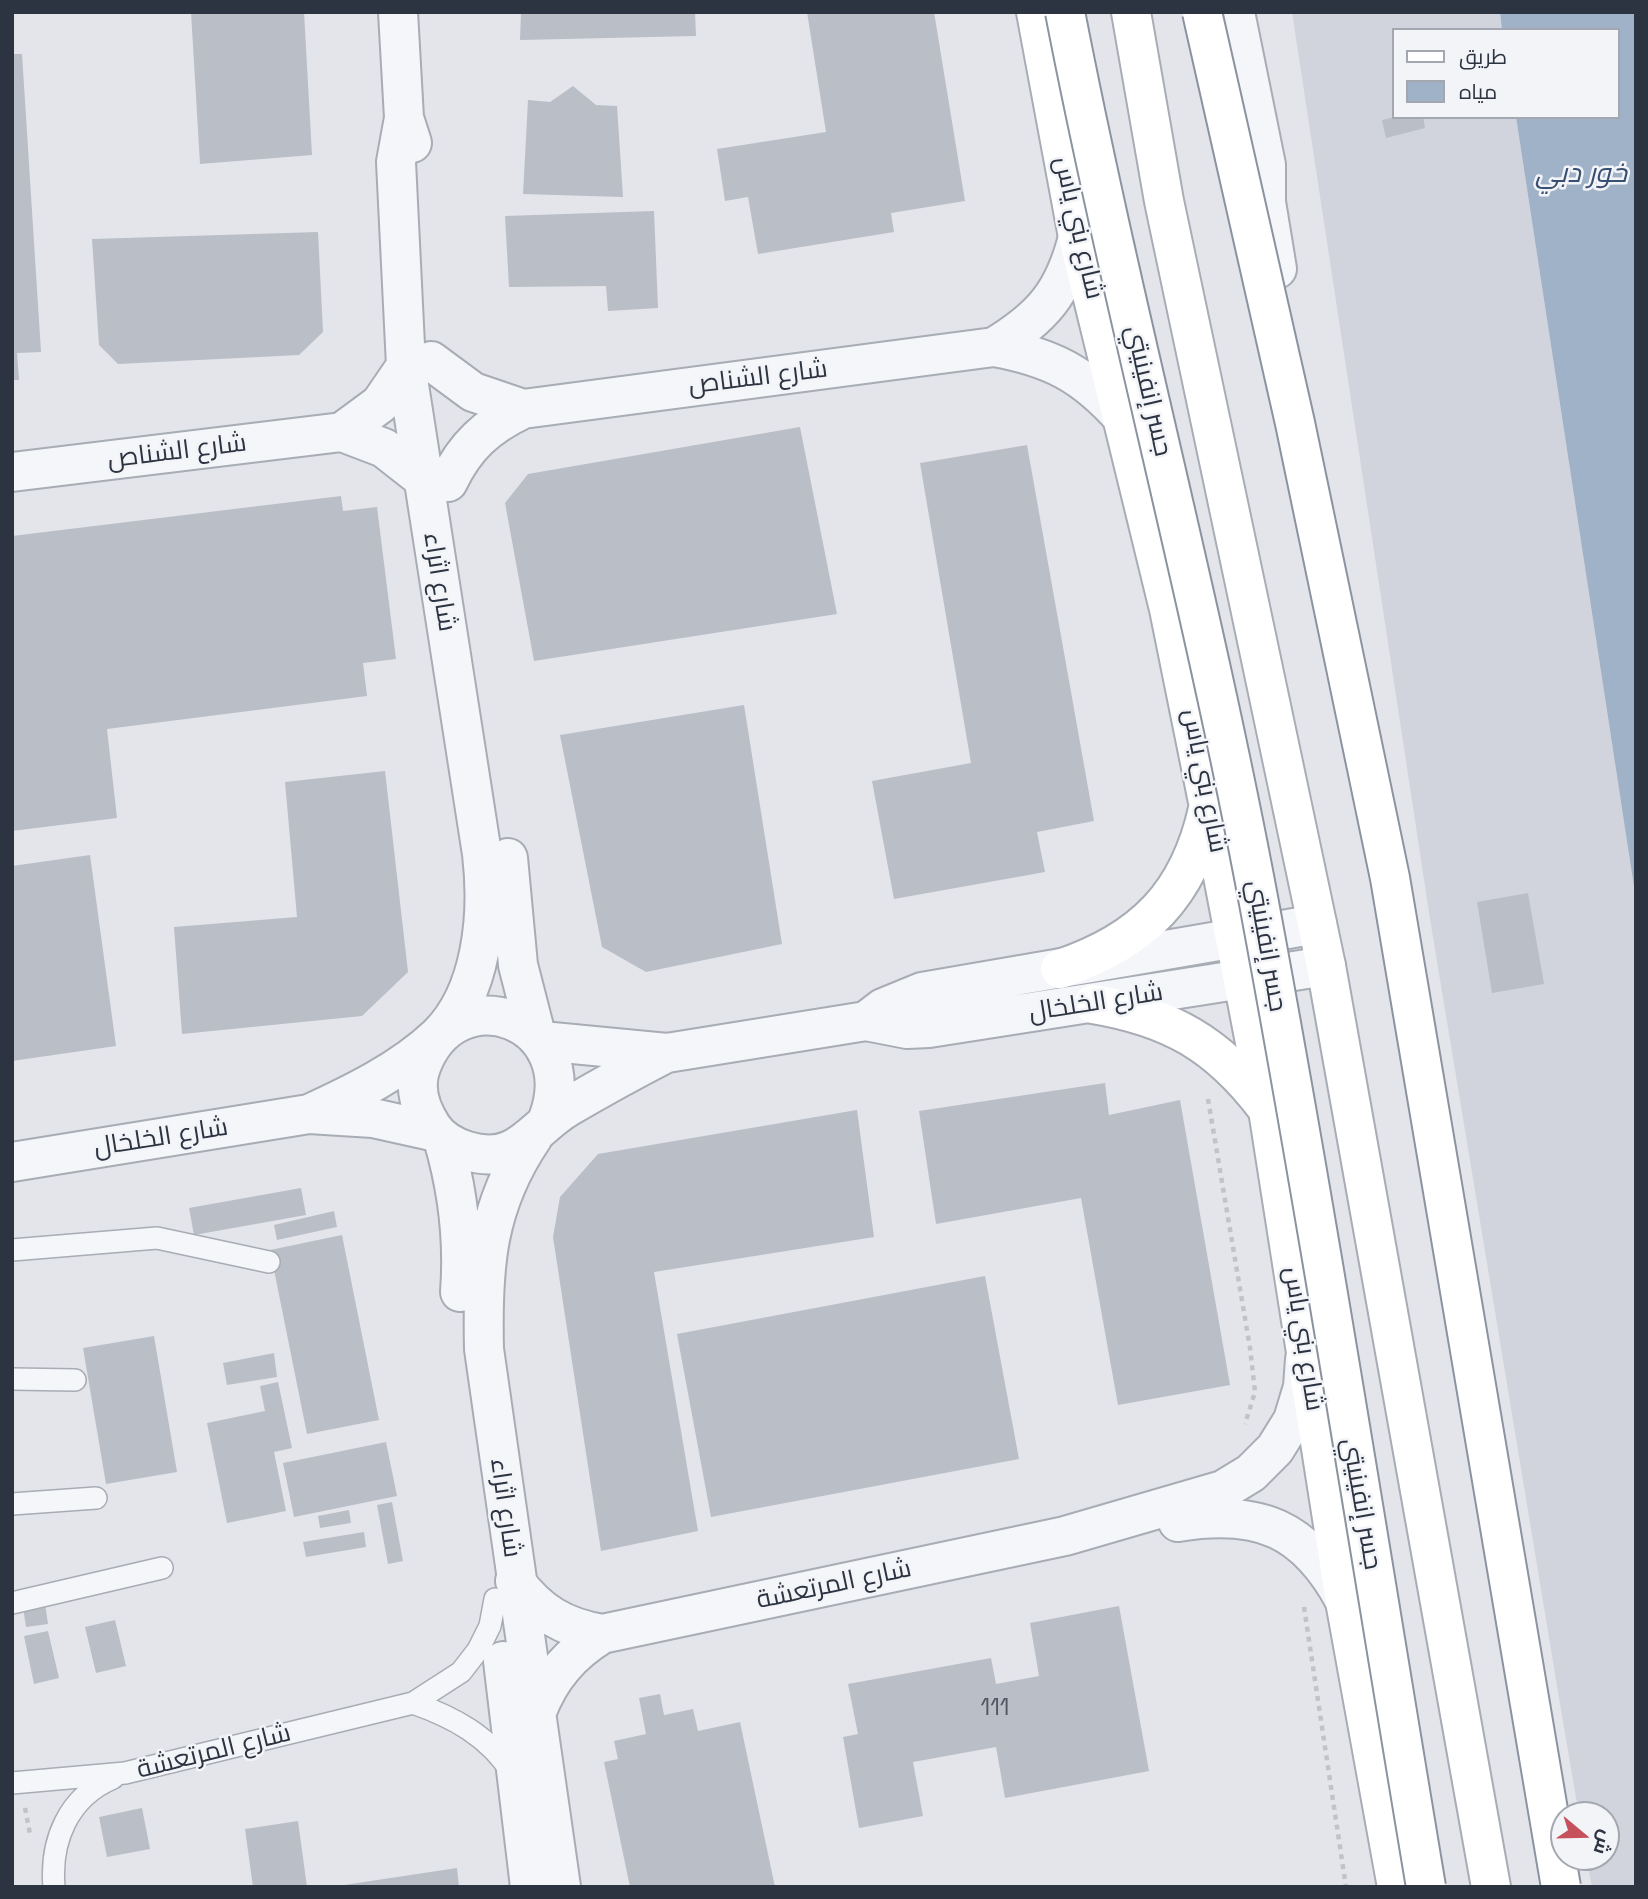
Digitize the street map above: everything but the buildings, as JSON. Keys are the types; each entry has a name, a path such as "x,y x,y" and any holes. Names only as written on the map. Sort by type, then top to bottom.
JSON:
{"main road":[{"name":"شارع بني ياس","path":"1035,12 1079,237 1169,610 1209,803 1268,1110 1305,1353 1396,1887"},
{"name":"جسر إنفينيتي","path":"1065,12 1094,157 1196,599 1259,902 1426,1887"},
{"path":"1131,12 1164,201 1326,967 1491,1887"},
{"path":"1202,12 1295,423 1390,878 1561,1887"},
{"path":"1060,969 1092,958 1122,943 1149,922 1171,897 1189,868 1202,836 1209,803"},
{"path":"1093,1004 1135,1011 1175,1026 1210,1048 1242,1076 1268,1110"}],"street":[{"name":"شارع اثراء","path":"398,12 404,118 415,162 418,364 487,892 484,930 475,968 460,1003 439,1035"},
{"path":"1208,12 1239,152 1265,202"},
{"path":"1235,12 1266,165 1265,202 1419,1102 1545,1887"},
{"name":"شارع الشناص","path":"994,347 1042,312 1068,273 1079,237"},
{"name":"شارع الشناص","path":"12,472 342,432 384,448 435,480 460,458 477,437 498,421 523,409 994,347 1053,362 1096,390 1123,418"},
{"name":"شارع الشناص","path":"342,432 380,404 418,364 473,392 523,409"},
{"name":"شارع اثراء","path":"435,480 498,782 518,965 539,1038"},
{"name":"شارع الخلخال","path":"866,1021 883,1009 922,992 1317,924"},
{"name":"شارع الخلخال","path":"539,1038 667,1053 866,1021 908,1029 929,1028 1326,967"},
{"path":"477,1016 498,1016 518,1022 539,1038 552,1058 557,1079 555,1100 541,1128 508,1151 479,1155 460,1149 439,1136 424,1114 418,1094 419,1072 426,1052 439,1035 456,1023 477,1016"},
{"name":"شارع الخلخال","path":"309,1114 377,1079 439,1035"},
{"name":"شارع الخلخال","path":"541,1128 667,1053"},
{"name":"شارع الخلخال","path":"12,1162 309,1114 373,1118 439,1136"},
{"name":"شارع اثراء","path":"530,1887 483,1307 493,1220 514,1166 541,1128"},
{"name":"شارع اثراء","path":"439,1136 458,1201 463,1264 461,1367 505,1590 537,1711 561,1887"},
{"name":"شارع المرتعشة","path":"537,1711 547,1687 561,1666 580,1648 602,1634 1065,1536 1223,1490 1251,1473 1275,1449 1293,1420 1303,1387 1305,1353"},
{"name":"شارع المرتعشة","path":"1065,1536 1228,1516 1253,1521 1283,1532 1308,1549 1330,1573 1346,1601"},
{"name":"شارع المرتعشة","path":"505,1590 531,1603 552,1619 576,1630 602,1634"}],"lane":[{"path":"12,1250 157,1238 269,1262"},
{"path":"12,1379 75,1380"},
{"path":"12,1504 96,1499"},
{"path":"12,1602 162,1568"},
{"name":"شارع المرتعشة","path":"16,1783 125,1773 413,1703 439,1689 469,1661 490,1626 505,1590"},
{"path":"413,1703 444,1714 468,1727 497,1754 520,1787"},
{"path":"54,1887 53,1853 60,1831 85,1795 104,1782 125,1773"}],"path":[{"path":"1207,1093 1255,1392 1240,1431"},
{"path":"1303,1599 1346,1887"},
{"path":"16,1783 32,1847 53,1853"}],"shaded area":[{"path":"1292,12 1500,12 1502,28 1392,28 1392,119 1516,119 1636,900 1636,1887 1592,1887 1589,1871 1620,1871 1620,1801 1577,1801 1430,919"}],"water":[{"name":"خور دبي","path":"1500,12 1636,12 1636,900 1516,119 1620,119 1620,28 1502,28"}]}
